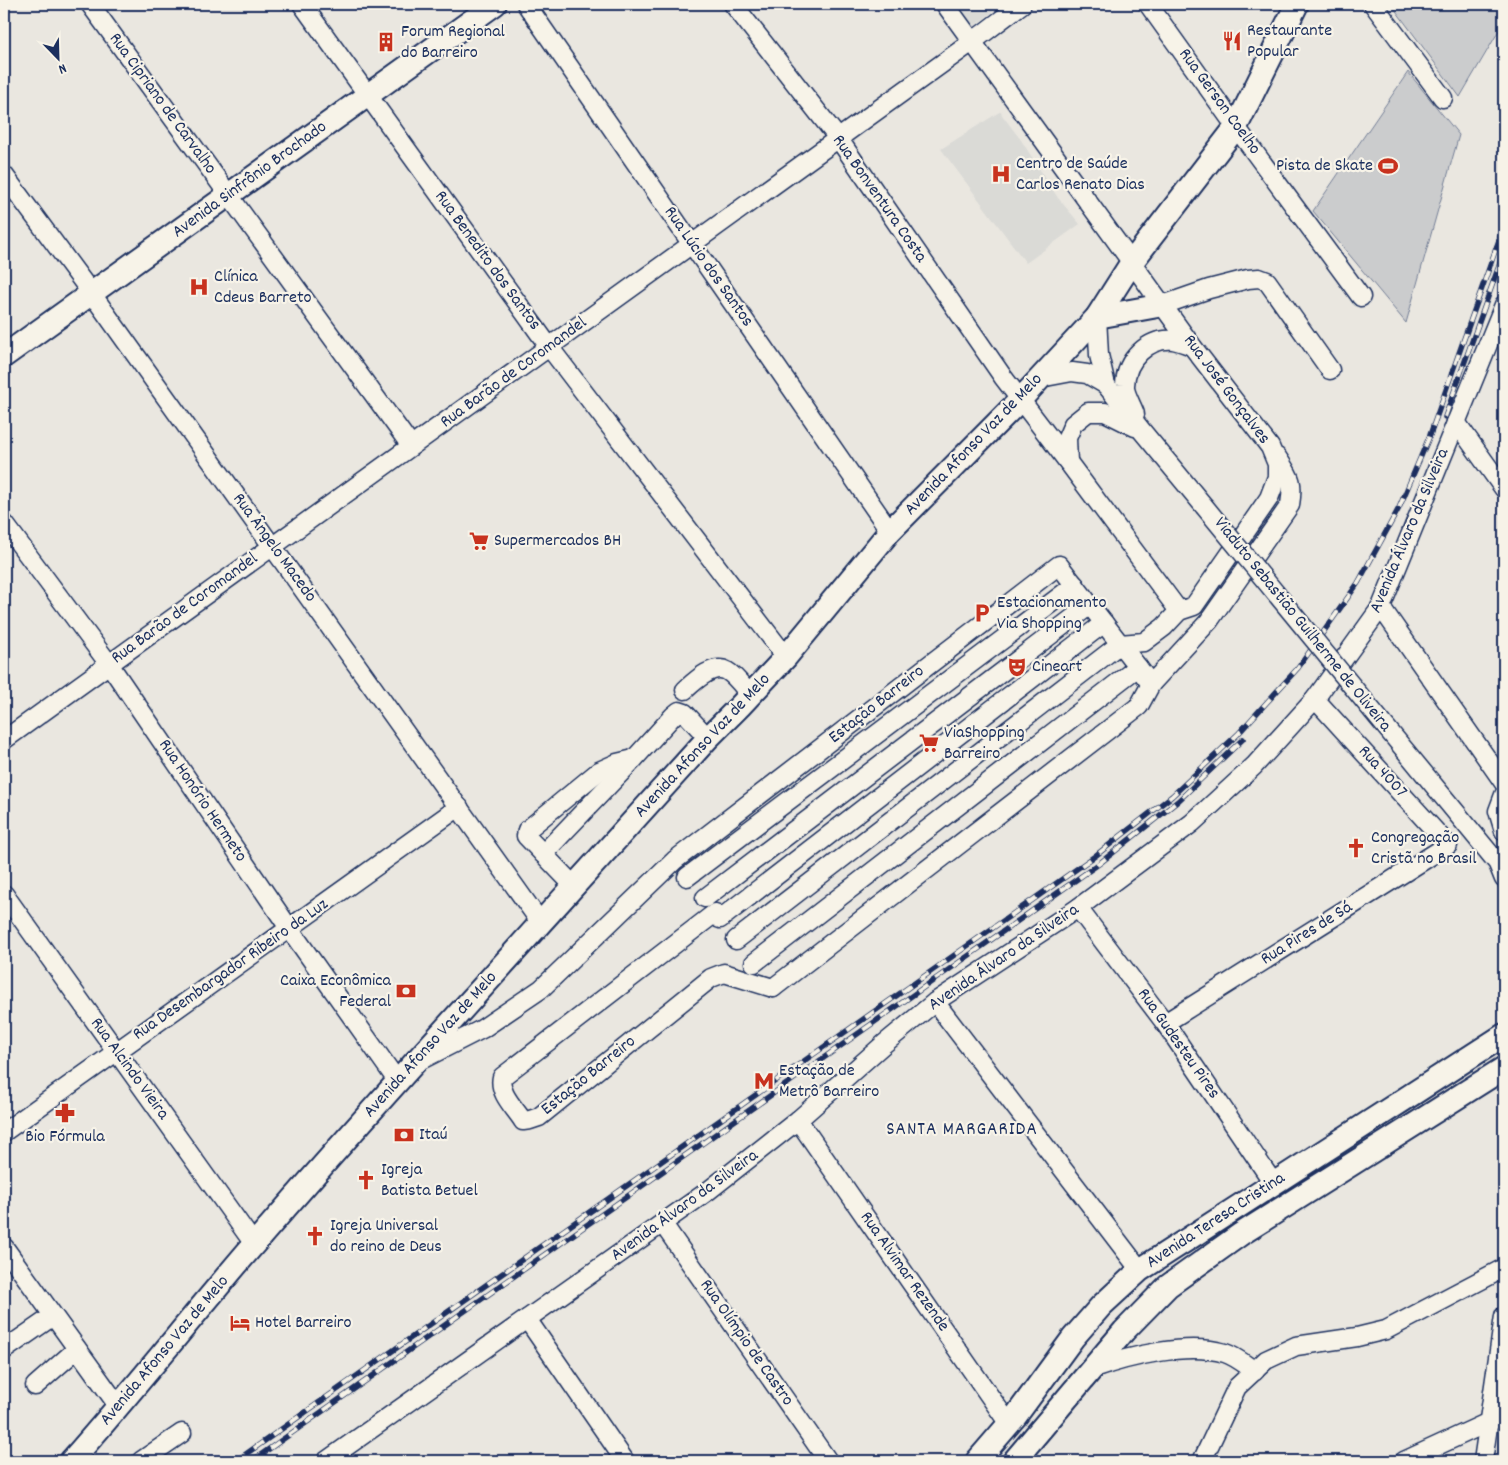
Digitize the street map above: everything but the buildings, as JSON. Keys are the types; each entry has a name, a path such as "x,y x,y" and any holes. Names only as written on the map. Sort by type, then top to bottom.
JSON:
{"main road":[{"name":"Avenida Sinfrônio Brochado","path":"4,356 496,4"},
{"name":"Avenida Afonso Vaz de Melo","path":"71,1461 119,1407 254,1244 708,738 786,657 890,531 1020,400 1097,317 1132,262 1236,127 1297,4"},
{"path":"1097,317 1163,305"},
{"name":"Avenida Teresa Cristina","path":"977,1461 1009,1424 1073,1338 1101,1306 1140,1270 1504,1035"},
{"name":"Avenida Teresa Cristina","path":"1014,1461 1124,1331 1168,1286 1241,1234 1504,1068"}],"street":[{"name":"Rua Cipriano de Carvalho","path":"90,4 411,446"},
{"name":"Rua Benedito dos Santos","path":"302,4 550,348 786,657"},
{"name":"Rua Lúcio dos Santos","path":"526,4 890,531"},
{"name":"Rua Bonventura Costa","path":"733,4 838,138 1020,400"},
{"name":"Rua José Gonçalves","path":"945,4 1192,346 1270,448 1277,464 1278,477 1269,498 1194,606 1179,611"},
{"name":"Rua Barão de Coromandel","path":"4,740 550,348 1022,4"},
{"name":"Rua Gerson Coelho","path":"1148,4 1361,297"},
{"path":"1373,4 1443,98"},
{"name":"Rua Ângelo Macedo","path":"4,175 273,546 541,923"},
{"path":"1163,305 1209,289 1248,279 1259,278 1267,281 1330,370"},
{"name":"Avenida Álvaro da Silveira","path":"326,1461 708,1191 798,1120 884,1044 936,1002 1078,908 1192,824 1254,766 1315,699 1381,607 1504,305"},
{"name":"Viaduto Sebastião Guilherme de Oliveira","path":"1097,317 1099,355 1106,385"},
{"path":"1142,431 1124,386 1128,368 1138,352 1155,342 1174,340 1192,346"},
{"name":"Viaduto Sebastião Guilherme de Oliveira","path":"1040,378 1072,372 1087,374 1106,385 1501,869"},
{"path":"736,940 1120,644 1144,642 1164,627 1179,611 1020,400"},
{"path":"1068,462 1067,438 1073,424 1088,412 1105,412 1142,431"},
{"path":"1456,422 1504,489"},
{"path":"675,860 773,988 1139,706 1151,684 1209,621 1290,505 1291,478 1270,448"},
{"name":"Rua Honório Hermeto","path":"4,523 109,664 289,928 398,1082"},
{"name":"Estação Barreiro","path":"415,1063 482,1029 541,989 675,860 1059,565 1151,684"},
{"name":"Estação Barreiro","path":"687,877 1075,585"},
{"name":"Estação Barreiro","path":"773,988 724,973 711,978 539,1116 530,1120 523,1121 502,1091 500,1084 502,1077 713,910 1090,605"},
{"path":"1381,607 1504,783"},
{"name":"Estação Barreiro","path":"713,910 1104,623"},
{"path":"754,963 1138,667"},
{"path":"685,690 704,674 717,669 727,670 750,694"},
{"name":"Rua 4007","path":"1315,699 1448,845"},
{"path":"543,854 679,711 685,713 708,738"},
{"path":"575,887 526,836 527,830 598,771 617,763 634,759"},
{"path":"1504,795 1498,811 1504,831"},
{"name":"Rua Desembargador Ribeiro da Luz","path":"4,1132 459,807"},
{"name":"Rua Pires de Sá","path":"1165,1023 1448,845"},
{"name":"Rua Alcindo Vieira","path":"4,894 254,1244"},
{"name":"Rua Gudesteu Pires","path":"1078,908 1165,1023 1274,1184"},
{"path":"936,1002 1140,1270"},
{"name":"Rua Alvimar Rezende","path":"798,1120 1009,1424"},
{"name":"Rua Olímpio de Castro","path":"663,1224 828,1461"},
{"path":"4,1247 119,1407"},
{"path":"1202,1461 1237,1387 1266,1360 1296,1346 1357,1337 1386,1330 1504,1268"},
{"path":"4,1350 53,1316"},
{"path":"1483,1461 1504,1316"},
{"path":"526,1319 625,1461"},
{"path":"1093,1368 1153,1353 1200,1348 1227,1353 1254,1371"},
{"path":"35,1386 77,1349"},
{"path":"1404,1461 1504,1414"},
{"path":"141,1461 182,1433"}],"shaded area":[{"path":"953,4 1003,4 970,29"},
{"path":"1391,4 1504,4 1504,22 1460,97"},
{"path":"1408,72 1459,135 1406,323 1313,211"},
{"name":"Centro de Saúde Carlos Renato Dias","path":"1001,111 1058,198 1080,224 1026,263 941,149"}],"railway":[{"path":"236,1461 1095,856 1172,796 1238,734 1298,668 1358,583 1399,508 1430,435 1504,226"},
{"path":"1445,417 1504,252"},
{"path":"252,1461 1100,863 1178,801 1243,739"}],"place":[{"name":"Restaurante Popular","path":"1232,41"},
{"name":"Forum Regional do Barreiro","path":"386,42"},
{"name":"Pista de Skate","path":"1388,166"},
{"name":"Centro de Saúde Carlos Renato Dias","path":"1001,174"},
{"name":"Clínica Cdeus Barreto","path":"199,287"},
{"name":"Supermercados BH","path":"479,541"},
{"name":"Estacionamento Via Shopping","path":"982,613"},
{"name":"Cineart","path":"1017,667"},
{"name":"ViaShopping Barreiro","path":"929,743"},
{"name":"Congregação Cristã no Brasil","path":"1356,848"},
{"name":"Caixa Econômica Federal","path":"406,991"},
{"name":"Estação de Metrô Barreiro","path":"764,1081"},
{"name":"Bio Fórmula","path":"65,1113"},
{"name":"Itaú","path":"404,1135"},
{"name":"Igreja Batista Betuel","path":"366,1180"},
{"name":"Igreja Universal do reino de Deus","path":"315,1236"},
{"name":"Hotel Barreiro","path":"240,1323"}],"district":[{"name":"SANTA MARGARIDA","path":"962,1130"}]}
